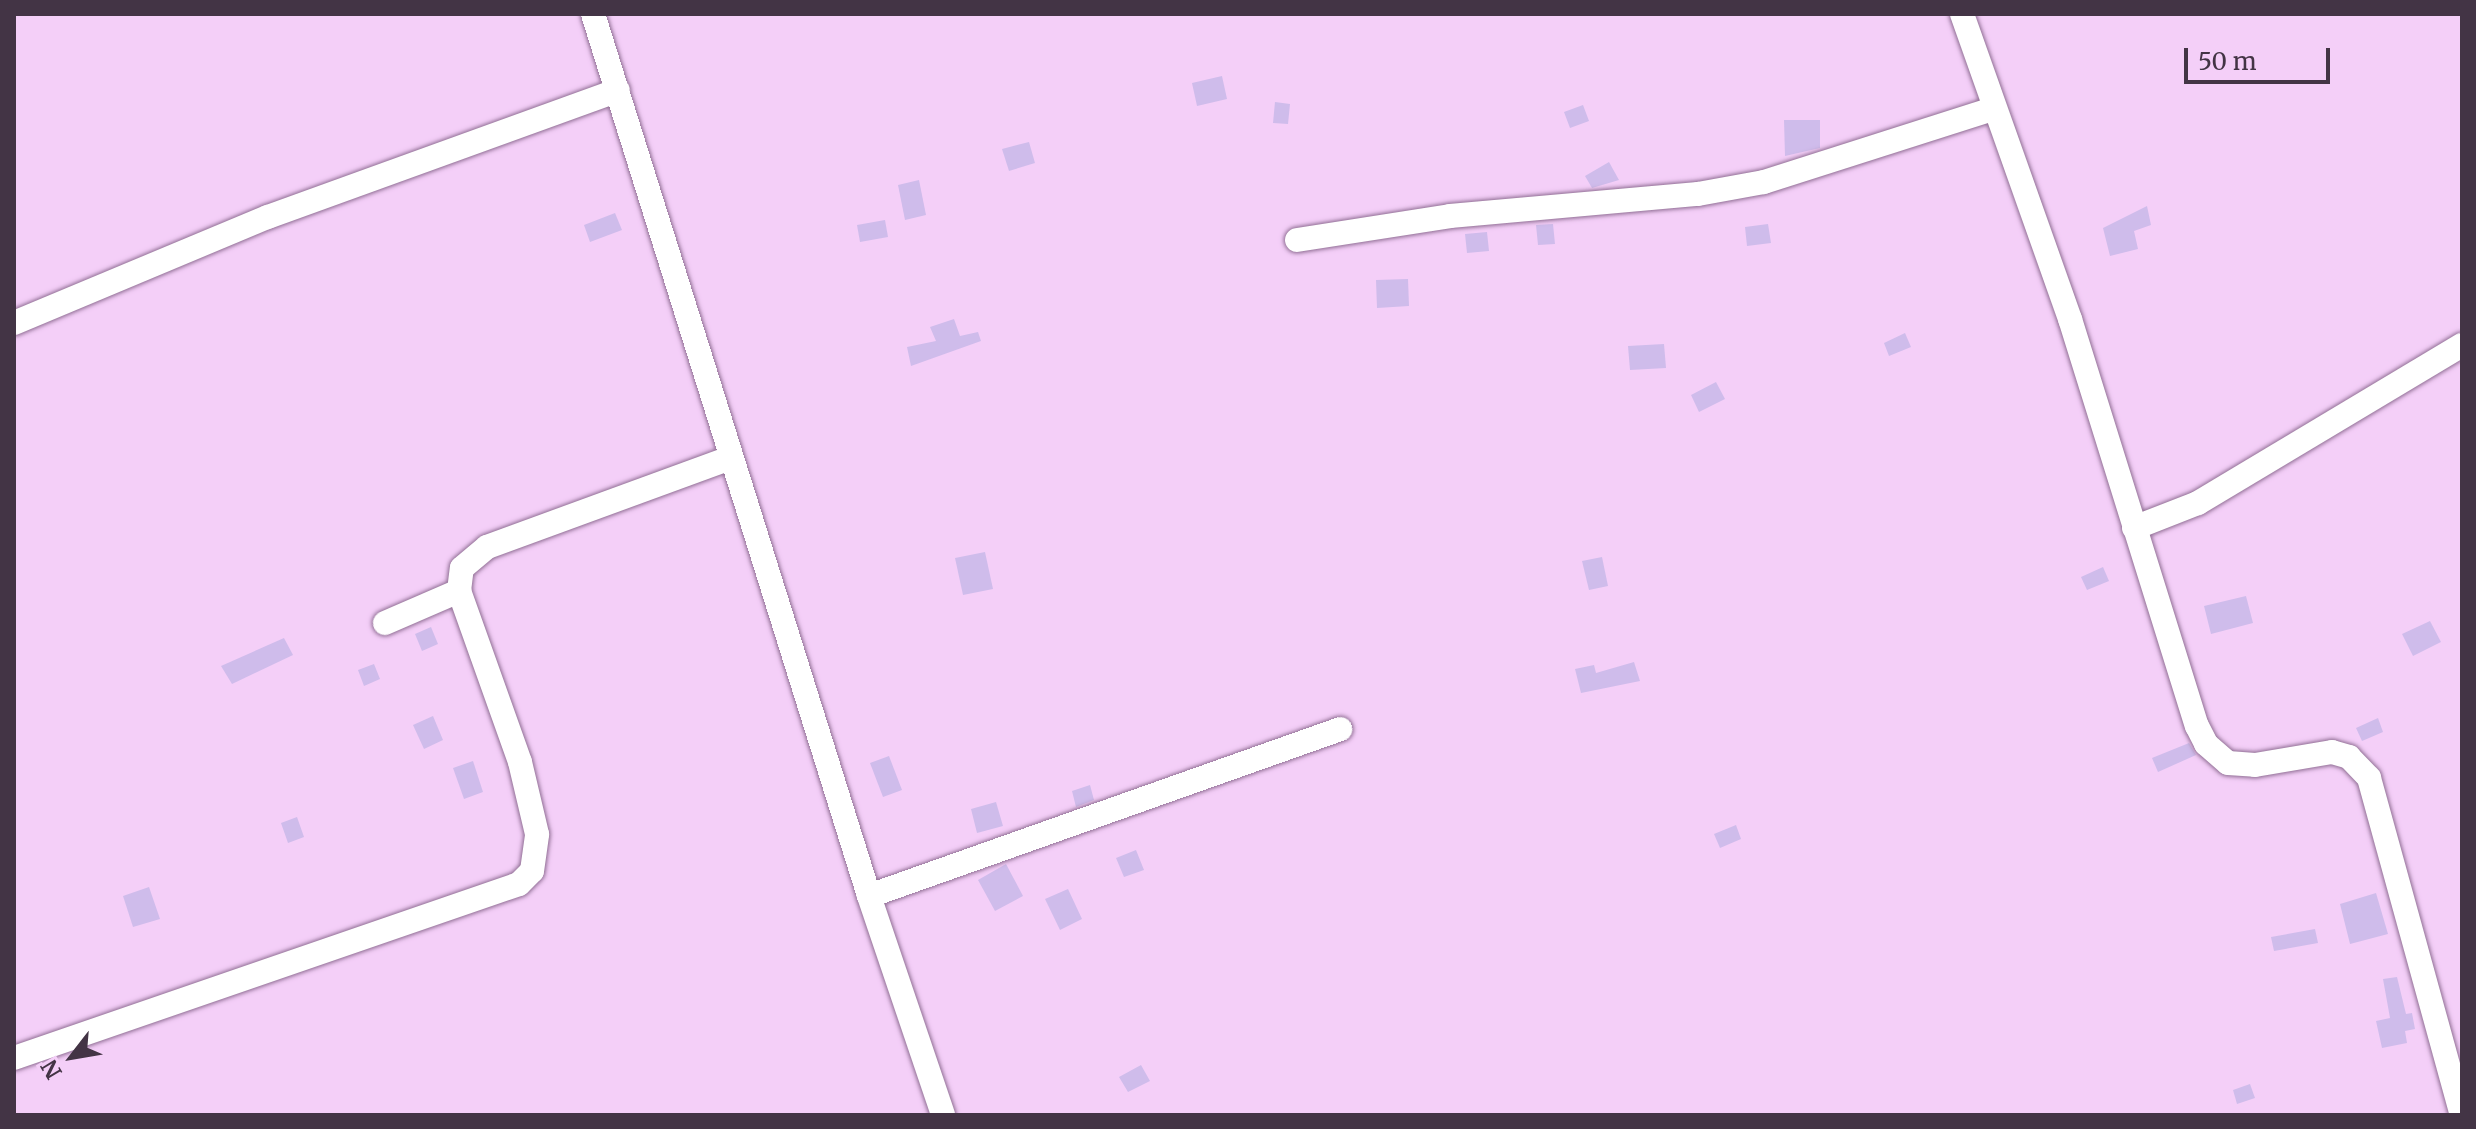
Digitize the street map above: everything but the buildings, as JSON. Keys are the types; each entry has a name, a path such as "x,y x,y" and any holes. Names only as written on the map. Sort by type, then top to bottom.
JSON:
{"street":[{"path":"593,14 869,896 943,1115"},
{"path":"1962,14 1993,109 2070,319 2193,714 2217,757 2242,766 2332,752 2349,757 2369,778 2462,1115"},
{"path":"14,323 268,217 618,90"},
{"path":"1297,240 1466,214 1698,194 1764,182 1993,109"},
{"path":"2134,528 2198,503 2462,345"},
{"path":"14,1058 495,894 532,871 537,834 520,762 459,591 462,568 487,547 730,458"},
{"path":"385,623 459,591"},
{"path":"869,896 1340,729"}]}
